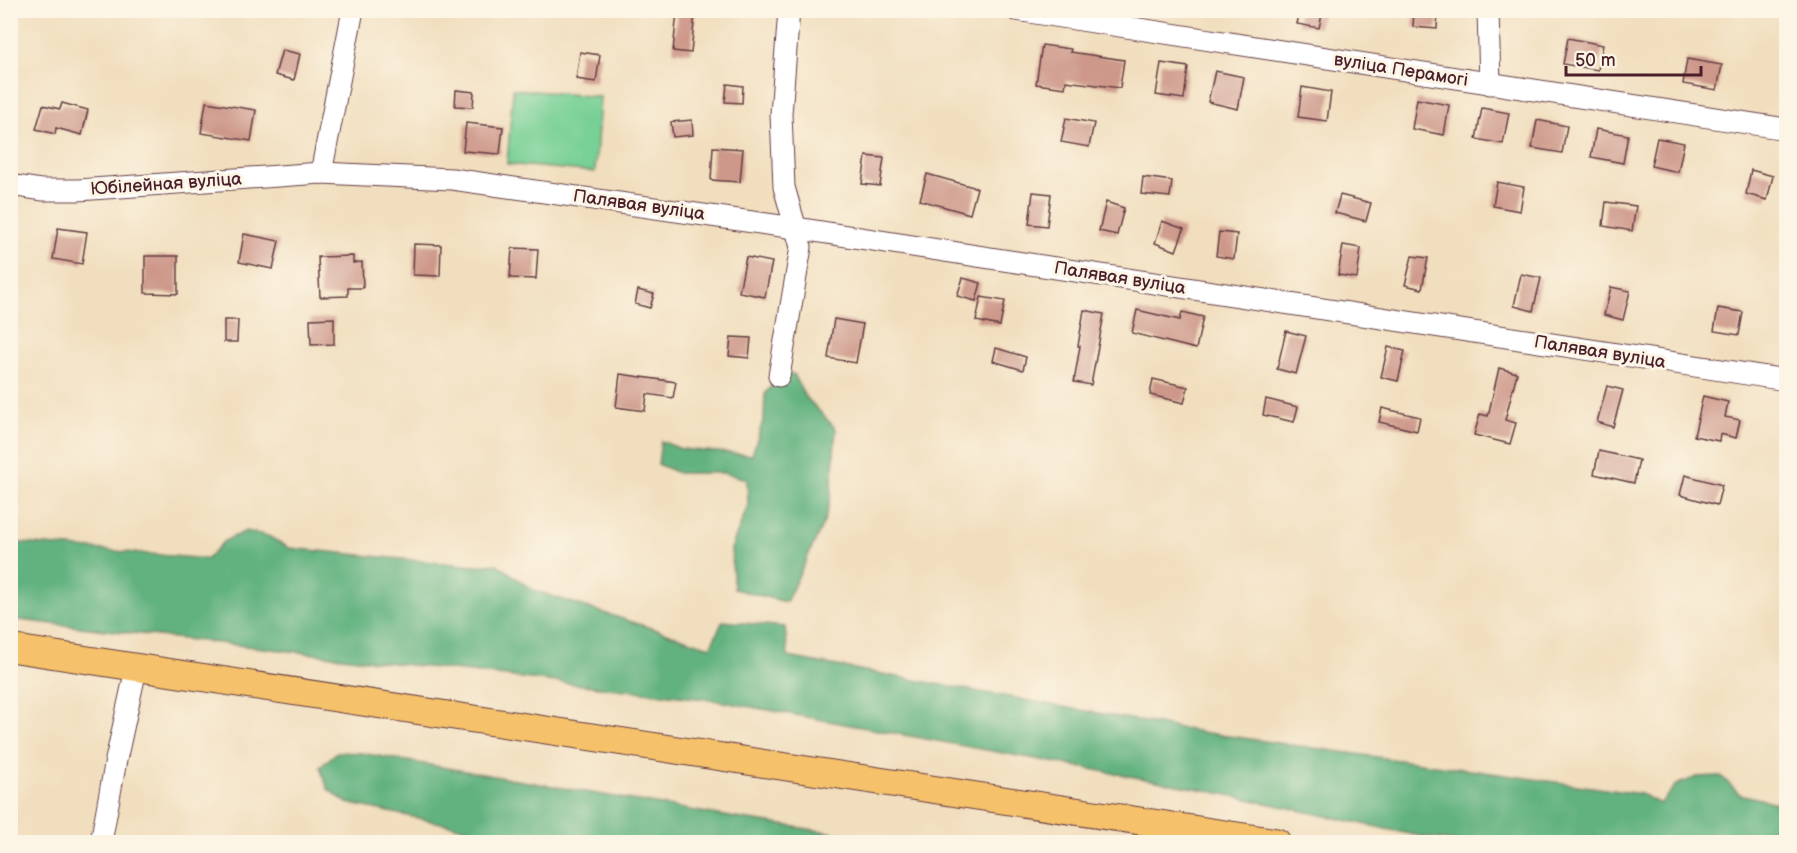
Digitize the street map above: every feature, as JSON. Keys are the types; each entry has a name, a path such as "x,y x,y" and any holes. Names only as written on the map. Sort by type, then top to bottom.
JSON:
{"main road":[{"path":"10,648 1277,843"}],"street":[{"path":"321,173 353,10"},
{"path":"779,376 801,248 784,187 781,114 789,10"},
{"name":"вуліца Перамогі","path":"1016,10 1786,129"},
{"path":"1488,10 1490,84"},
{"name":"Юбілейная вуліца","path":"10,185 42,190 78,190 321,173 452,179"},
{"name":"Палявая вуліца","path":"452,179 795,228 1786,381"},
{"path":"101,843 136,669"}],"green space":[{"path":"513,89 600,97 595,172 507,164"},
{"path":"794,374 804,395 836,429 831,495 825,520 786,602 734,589 731,549 748,505 747,479 724,473 678,473 658,464 661,441 681,449 752,455 764,418 765,394 779,376"},
{"path":"246,531 268,536 289,548 474,566 497,564 533,590 710,647 723,621 785,627 788,657 1207,733 1641,794 1660,804 1676,785 1697,777 1721,776 1739,794 1786,805 1786,842 1457,842 1419,836 1205,790 713,700 11,619 11,542 207,559 224,541"},
{"path":"337,752 361,753 736,818 893,842 531,842 347,803 328,789 320,767"}],"building":[{"path":"1300,10 1323,10 1319,28 1297,24"},
{"path":"1414,10 1438,10 1437,29 1413,27"},
{"path":"677,12 695,13 691,53 673,51"},
{"path":"1568,38 1603,45 1598,70 1563,64"},
{"path":"1042,45 1071,49 1070,52 1124,60 1120,88 1066,81 1065,88 1036,84"},
{"path":"282,50 300,54 294,80 275,75"},
{"path":"580,52 600,55 596,82 576,79"},
{"path":"1687,59 1722,65 1717,90 1683,84"},
{"path":"1161,63 1188,67 1184,99 1156,95"},
{"path":"1215,71 1244,77 1238,109 1208,102"},
{"path":"727,84 743,86 742,103 725,102"},
{"path":"1302,87 1331,92 1327,121 1298,117"},
{"path":"456,90 474,92 473,107 455,106"},
{"path":"1417,99 1449,105 1444,135 1412,129"},
{"path":"206,102 256,110 251,141 201,133"},
{"path":"62,103 88,110 82,135 56,128 55,134 36,129 43,105 60,109"},
{"path":"1482,108 1509,113 1503,144 1476,139"},
{"path":"1066,118 1094,123 1089,147 1061,142"},
{"path":"692,120 693,135 673,137 671,122"},
{"path":"1537,120 1567,126 1562,153 1532,148"},
{"path":"466,123 503,127 500,154 463,151"},
{"path":"1596,129 1628,135 1623,163 1591,157"},
{"path":"1657,138 1684,143 1678,172 1651,166"},
{"path":"713,147 743,149 740,182 711,180"},
{"path":"866,156 884,158 880,186 862,184"},
{"path":"1751,170 1773,176 1767,200 1746,194"},
{"path":"927,174 977,188 970,214 920,200"},
{"path":"1143,177 1172,181 1170,197 1141,194"},
{"path":"1497,182 1524,187 1520,211 1493,206"},
{"path":"1033,192 1051,194 1047,226 1029,224"},
{"path":"1340,195 1371,203 1366,221 1335,213"},
{"path":"1106,202 1124,208 1117,235 1099,231"},
{"path":"1606,202 1636,206 1632,231 1603,226"},
{"path":"1162,221 1184,229 1176,251 1155,243"},
{"path":"58,228 87,232 82,264 53,259"},
{"path":"1219,232 1237,234 1234,259 1216,256"},
{"path":"244,234 279,241 273,269 239,262"},
{"path":"414,244 441,245 440,276 413,275"},
{"path":"1343,245 1361,248 1357,278 1338,275"},
{"path":"512,248 538,249 536,279 510,278"},
{"path":"145,256 178,256 178,294 145,293"},
{"path":"353,256 353,263 362,262 363,288 348,288 348,296 320,297 318,257"},
{"path":"1412,256 1428,258 1422,289 1405,285"},
{"path":"746,257 772,262 765,297 739,292"},
{"path":"1521,274 1541,278 1533,311 1514,306"},
{"path":"963,278 981,283 976,301 957,296"},
{"path":"1611,287 1630,291 1623,320 1604,315"},
{"path":"638,290 654,294 650,308 635,304"},
{"path":"981,297 1005,301 1000,326 976,321"},
{"path":"1718,308 1743,312 1739,335 1714,331"},
{"path":"1084,310 1104,314 1091,385 1074,382"},
{"path":"1137,310 1180,320 1182,312 1203,317 1196,349 1132,333"},
{"path":"334,318 334,344 311,345 310,319"},
{"path":"834,319 863,324 856,363 828,358"},
{"path":"224,320 238,320 237,342 224,342"},
{"path":"1286,331 1306,336 1296,374 1277,369"},
{"path":"731,337 751,338 749,358 729,356"},
{"path":"1388,347 1405,351 1398,381 1381,377"},
{"path":"996,348 1026,357 1023,370 993,361"},
{"path":"1499,368 1517,373 1505,420 1516,423 1510,444 1474,435 1480,414 1488,416"},
{"path":"620,374 676,382 673,398 647,394 645,411 616,407"},
{"path":"1153,379 1188,387 1184,403 1150,395"},
{"path":"1607,386 1623,390 1613,427 1597,422"},
{"path":"1703,396 1728,402 1725,417 1740,420 1736,438 1720,434 1719,441 1694,436"},
{"path":"1266,399 1298,407 1294,422 1263,415"},
{"path":"1382,408 1420,417 1417,431 1379,422"},
{"path":"1599,451 1639,460 1634,483 1594,474"},
{"path":"1685,475 1722,485 1717,505 1680,495"}]}
